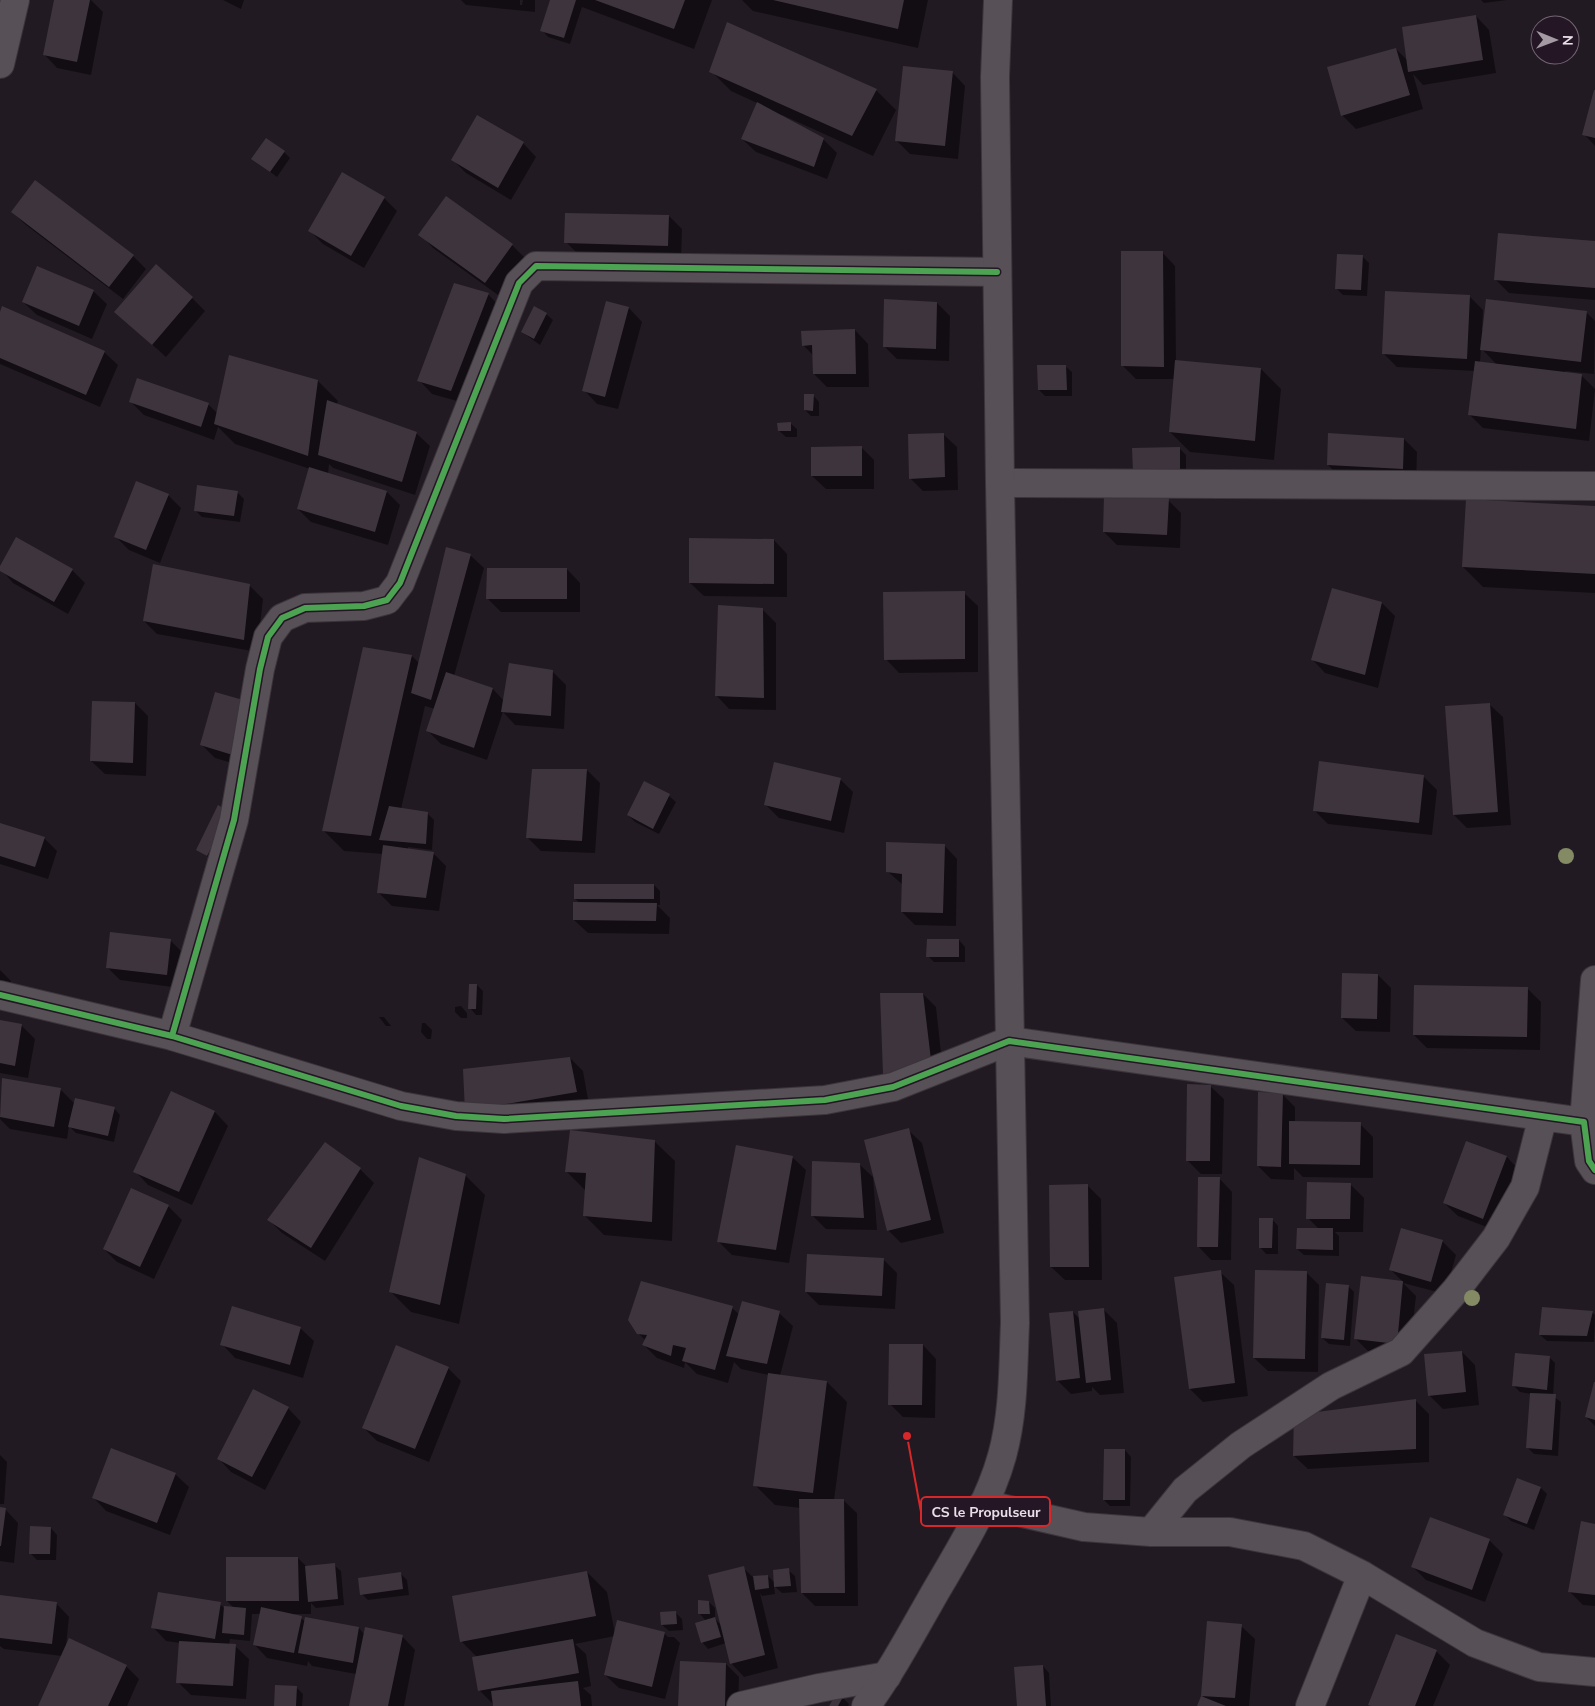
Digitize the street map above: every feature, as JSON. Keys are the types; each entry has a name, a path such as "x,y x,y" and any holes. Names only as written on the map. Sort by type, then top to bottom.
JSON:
{"street":[{"path":"0,64 15,0"},
{"path":"866,1706 887,1676 957,1556 983,1504 1002,1456 1012,1393 1015,1324 1000,483 995,77 998,0"},
{"path":"172,1036 234,820 260,669 268,636 282,618 305,608 371,604 387,600 400,583 519,283 536,266 997,272"},
{"path":"1000,483 1595,486"},
{"path":"1595,980 1584,1122 1589,1161 1595,1170"},
{"path":"0,995 172,1036 402,1106 456,1116 504,1120 825,1100 893,1087 1009,1041 1584,1122"},
{"path":"1150,1532 1185,1490 1241,1444 1331,1386 1401,1352 1456,1290 1496,1238 1525,1187 1543,1116"},
{"path":"983,1504 1084,1527 1150,1532 1230,1532 1304,1546 1362,1575 1475,1643 1539,1667 1595,1672"},
{"path":"1310,1706 1362,1575"},
{"path":"741,1706 819,1688 887,1676"}],"building":[{"path":"54,0 90,0 77,62 43,55"},
{"path":"550,0 576,0 564,38 540,31"},
{"path":"595,0 685,0 674,29"},
{"path":"773,0 904,0 898,29"},
{"path":"1476,15 1483,60 1408,72 1402,27"},
{"path":"727,22 877,89 852,136 709,72"},
{"path":"1396,48 1410,95 1341,116 1327,67"},
{"path":"903,66 953,71 945,146 895,141"},
{"path":"1595,90 1595,138 1582,135"},
{"path":"757,102 824,138 814,167 741,139"},
{"path":"477,115 524,142 498,188 451,160"},
{"path":"266,138 285,151 270,172 251,159"},
{"path":"342,172 385,197 351,256 308,231"},
{"path":"35,180 134,255 109,287 11,212"},
{"path":"446,196 513,244 485,283 418,235"},
{"path":"565,213 669,215 668,246 564,243"},
{"path":"1498,233 1595,241 1595,288 1494,280"},
{"path":"1121,251 1163,251 1164,367 1121,366"},
{"path":"1337,254 1363,255 1361,290 1335,289"},
{"path":"156,264 193,297 152,345 114,312"},
{"path":"37,266 94,290 79,326 22,302"},
{"path":"454,283 489,293 451,391 417,381"},
{"path":"1385,291 1470,295 1467,359 1382,354"},
{"path":"884,299 937,302 936,349 883,347"},
{"path":"1486,299 1587,311 1581,362 1480,350"},
{"path":"606,301 629,307 605,397 582,391"},
{"path":"2,306 105,351 86,395 0,358 0,312"},
{"path":"534,306 547,313 534,339 521,332"},
{"path":"855,329 856,374 813,374 812,345 802,346 801,331"},
{"path":"229,355 318,380 308,456 214,424"},
{"path":"1175,360 1261,368 1255,441 1169,432"},
{"path":"1475,361 1582,374 1576,429 1468,415"},
{"path":"1037,365 1066,365 1067,390 1038,390"},
{"path":"137,378 209,403 201,427 129,402"},
{"path":"804,394 814,394 813,411 804,410"},
{"path":"327,400 417,432 402,482 318,455"},
{"path":"791,422 791,431 778,431 777,423"},
{"path":"944,433 945,477 909,479 908,434"},
{"path":"1328,433 1404,438 1403,469 1327,465"},
{"path":"862,446 862,476 811,476 811,447"},
{"path":"1180,447 1180,471 1133,472 1132,448"},
{"path":"309,467 387,491 375,532 297,509"},
{"path":"136,481 169,494 146,550 114,537"},
{"path":"197,485 238,491 234,516 194,511"},
{"path":"1104,496 1169,498 1167,535 1103,532"},
{"path":"1466,499 1595,506 1595,574 1462,567"},
{"path":"16,537 73,569 54,602 0,571 0,566"},
{"path":"689,538 774,539 774,584 689,583"},
{"path":"446,547 471,554 431,700 411,693"},
{"path":"153,564 250,584 244,640 143,621"},
{"path":"487,568 567,568 567,599 486,599"},
{"path":"1332,588 1382,602 1365,675 1311,660"},
{"path":"965,591 965,659 884,660 883,592"},
{"path":"718,605 763,608 764,698 715,696"},
{"path":"363,647 412,655 371,836 322,831"},
{"path":"509,663 553,670 551,716 501,712"},
{"path":"446,672 493,688 474,748 426,731"},
{"path":"215,692 250,702 236,756 200,745"},
{"path":"92,701 135,702 133,763 90,761"},
{"path":"1490,703 1498,812 1453,815 1445,706"},
{"path":"1319,761 1424,775 1419,823 1313,811"},
{"path":"774,762 841,778 831,821 764,805"},
{"path":"532,769 587,769 582,841 526,838"},
{"path":"644,781 670,794 653,829 627,815"},
{"path":"218,805 230,812 207,856 196,850"},
{"path":"389,806 428,812 426,844 379,840"},
{"path":"0,823 45,837 35,867 0,856"},
{"path":"886,842 945,844 943,913 901,912 902,874 886,872"},
{"path":"383,845 434,852 426,898 377,893"},
{"path":"574,884 654,884 654,899 574,899"},
{"path":"573,902 657,903 656,921 573,920"},
{"path":"110,932 171,939 167,975 106,968"},
{"path":"927,939 959,939 959,957 926,957"},
{"path":"1342,973 1378,974 1377,1019 1341,1018"},
{"path":"469,984 477,984 476,1009 468,1009"},
{"path":"1414,985 1528,987 1527,1037 1413,1035"},
{"path":"880,993 923,993 932,1068 883,1074"},
{"path":"0,1020 22,1024 15,1066 0,1063"},
{"path":"570,1057 577,1092 465,1111 463,1069"},
{"path":"2,1078 61,1088 54,1127 0,1117"},
{"path":"1187,1084 1211,1085 1210,1161 1186,1161"},
{"path":"171,1091 215,1111 179,1192 133,1172"},
{"path":"1258,1092 1283,1093 1281,1167 1257,1166"},
{"path":"75,1098 115,1107 108,1136 68,1127"},
{"path":"1289,1121 1361,1122 1360,1165 1289,1164"},
{"path":"909,1128 931,1220 887,1231 864,1140"},
{"path":"570,1130 655,1140 652,1222 583,1216 586,1173 565,1172"},
{"path":"1466,1141 1507,1156 1483,1219 1443,1203"},
{"path":"325,1142 361,1168 311,1248 267,1220"},
{"path":"736,1145 793,1156 776,1250 717,1242"},
{"path":"419,1157 466,1174 440,1305 389,1292"},
{"path":"812,1161 860,1163 864,1218 811,1216"},
{"path":"1198,1177 1220,1177 1218,1247 1197,1247"},
{"path":"1307,1182 1351,1183 1350,1219 1306,1219"},
{"path":"1088,1184 1089,1267 1050,1267 1049,1185"},
{"path":"131,1188 169,1205 140,1267 103,1249"},
{"path":"1259,1218 1273,1218 1272,1248 1259,1248"},
{"path":"1297,1228 1333,1228 1333,1250 1296,1249"},
{"path":"1401,1228 1443,1240 1431,1282 1389,1270"},
{"path":"807,1254 884,1258 882,1296 805,1292"},
{"path":"1221,1270 1235,1383 1189,1389 1174,1277"},
{"path":"1255,1270 1307,1271 1305,1359 1253,1358"},
{"path":"1361,1276 1403,1281 1397,1344 1354,1339"},
{"path":"641,1281 733,1306 715,1370 682,1361 686,1348 673,1345 671,1356 642,1345 647,1335 637,1334 628,1320"},
{"path":"1326,1283 1349,1285 1344,1340 1321,1338"},
{"path":"742,1301 780,1311 767,1364 726,1356"},
{"path":"232,1306 301,1327 290,1365 220,1345"},
{"path":"1542,1307 1593,1311 1587,1336 1539,1335"},
{"path":"1104,1308 1111,1380 1086,1383 1078,1311"},
{"path":"1073,1311 1080,1378 1056,1381 1049,1313"},
{"path":"889,1344 923,1344 922,1405 888,1405"},
{"path":"396,1345 449,1367 415,1449 362,1428"},
{"path":"1462,1351 1466,1392 1428,1396 1424,1354"},
{"path":"1515,1353 1550,1356 1547,1390 1512,1386"},
{"path":"768,1373 827,1381 813,1493 753,1486"},
{"path":"1595,1382 1595,1420 1585,1417"},
{"path":"253,1389 289,1407 252,1477 217,1459"},
{"path":"1530,1393 1556,1394 1552,1450 1526,1448"},
{"path":"1416,1399 1416,1449 1293,1456 1294,1415"},
{"path":"111,1448 176,1473 157,1523 92,1498"},
{"path":"1104,1449 1125,1449 1125,1500 1103,1500"},
{"path":"1517,1478 1541,1487 1527,1524 1503,1515"},
{"path":"799,1499 844,1499 845,1593 801,1593"},
{"path":"0,1507 6,1508 1,1546 0,1546"},
{"path":"1430,1517 1490,1539 1472,1590 1411,1567"},
{"path":"1581,1521 1595,1524 1595,1595 1568,1592"},
{"path":"30,1526 51,1527 50,1554 29,1554"},
{"path":"226,1557 298,1557 299,1601 226,1601"},
{"path":"335,1563 338,1599 308,1602 305,1566"},
{"path":"744,1566 765,1655 730,1664 708,1575"},
{"path":"789,1568 791,1586 774,1587 773,1570"},
{"path":"587,1571 596,1616 460,1642 452,1596"},
{"path":"401,1572 403,1589 360,1595 358,1578"},
{"path":"768,1575 769,1588 755,1590 753,1576"},
{"path":"158,1592 221,1602 215,1639 151,1628"},
{"path":"0,1595 57,1602 52,1644 0,1638"},
{"path":"698,1600 709,1601 710,1614 698,1614"},
{"path":"224,1606 246,1608 244,1635 222,1633"},
{"path":"261,1607 302,1616 294,1653 253,1645"},
{"path":"676,1611 677,1624 661,1625 660,1612"},
{"path":"305,1617 359,1627 353,1663 298,1653"},
{"path":"715,1617 721,1637 701,1643 695,1623"},
{"path":"617,1620 665,1632 652,1687 604,1675"},
{"path":"1207,1621 1242,1624 1235,1698 1201,1696"},
{"path":"365,1627 403,1635 388,1706 349,1706"},
{"path":"1396,1634 1437,1650 1415,1706 1368,1705"},
{"path":"69,1638 127,1665 108,1706 38,1706"},
{"path":"573,1639 579,1673 478,1691 472,1657"},
{"path":"179,1641 236,1644 233,1686 176,1683"},
{"path":"680,1661 726,1663 725,1706 678,1706"},
{"path":"1043,1665 1046,1706 1017,1706 1014,1667"},
{"path":"578,1681 581,1706 493,1706 491,1691"},
{"path":"275,1685 297,1686 296,1706 274,1706"},
{"path":"837,1692 843,1697 838,1706 829,1706"},
{"path":"1201,1696 1226,1706 1197,1706"}],"cycle path":[{"path":"172,1036 234,820 260,669 268,637 282,618 305,608 364,606 387,600 400,583 519,283 536,266 997,272"},
{"path":"0,995 172,1036 401,1106 456,1116 504,1119 825,1100 893,1087 1009,1041 1584,1122 1589,1161 1595,1170"}],"place":[{"name":"CS le Propulseur","path":"907,1436"}]}
